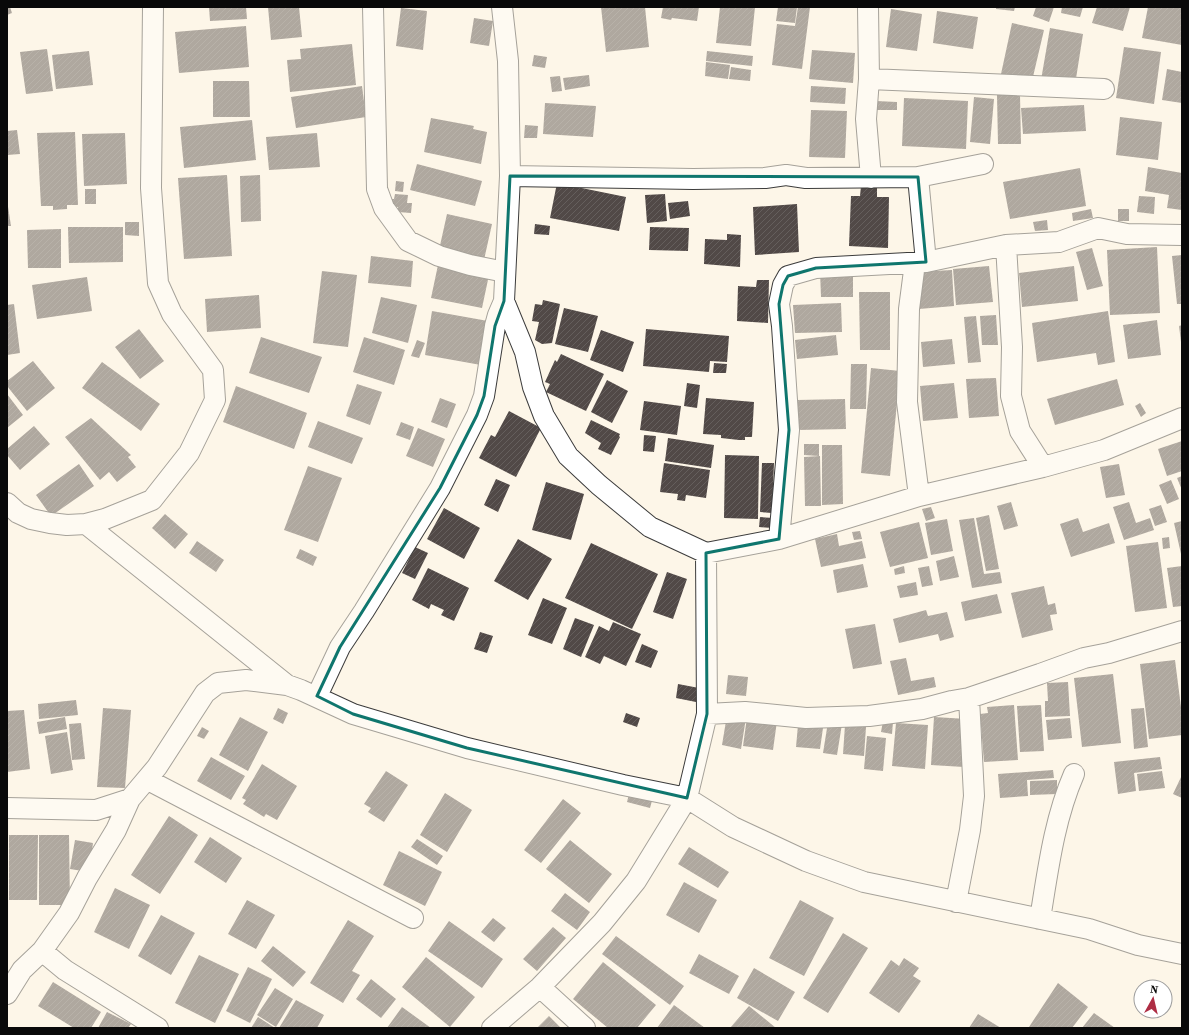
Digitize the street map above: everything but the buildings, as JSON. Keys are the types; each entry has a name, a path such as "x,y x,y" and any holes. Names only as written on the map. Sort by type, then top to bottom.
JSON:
{"street":[{"path":"7,503 18,513 32,519 67,525 86,524 106,519 152,500 189,453 215,400 213,370 172,314 158,283 151,188 153,7"},
{"path":"373,7 377,189 384,208 408,241 439,256 470,265 506,272"},
{"path":"317,696 340,647 440,488 477,415 484,396 495,326 504,301 506,272 510,176 508,61 502,7"},
{"path":"868,7 869,79 866,119 871,178"},
{"path":"869,79 1104,89"},
{"path":"510,176 693,179 765,178 786,175 806,178 918,177 983,164"},
{"path":"918,177 920,262 909,309 908,402 919,496"},
{"path":"779,539 789,430 782,326 779,304 783,285 788,276 816,268 920,262 1006,244 1059,242 1098,228 1128,234 1182,235"},
{"path":"1006,244 1012,347 1011,396 1020,431 1043,467"},
{"path":"504,301 525,352 533,387 544,416 568,456 599,485 650,527 706,553 779,539 919,496 1043,467 1104,450 1182,418"},
{"path":"86,524 287,685"},
{"path":"492,1028 540,987 602,923 636,881 687,798 707,714 706,553"},
{"path":"707,714 745,712 806,718 869,716 922,709 969,698 1084,658 1109,653 1182,630"},
{"path":"7,994 22,970 42,951 69,913 87,878 116,830 130,799 148,780 205,693 218,683 246,680 287,685 317,696 353,714 467,748 623,785 687,798 733,827 806,862 864,882 1090,929 1138,945 1182,954"},
{"path":"956,902 970,830 974,796 969,698"},
{"path":"1040,919 1058,819 1064,796 1074,774"},
{"path":"148,780 413,918"},
{"path":"7,808 96,810 130,799"},
{"path":"96,810 116,830"},
{"path":"42,951 65,970 158,1028"},
{"path":"540,987 585,1028"}],"highlighted area":[{"path":"510,176 918,177 926,262 816,268 788,276 783,285 779,304 789,430 779,539 706,553 707,714 687,798 467,748 353,714 317,696 340,647 440,488 477,415 484,396 495,326 504,301"}]}
